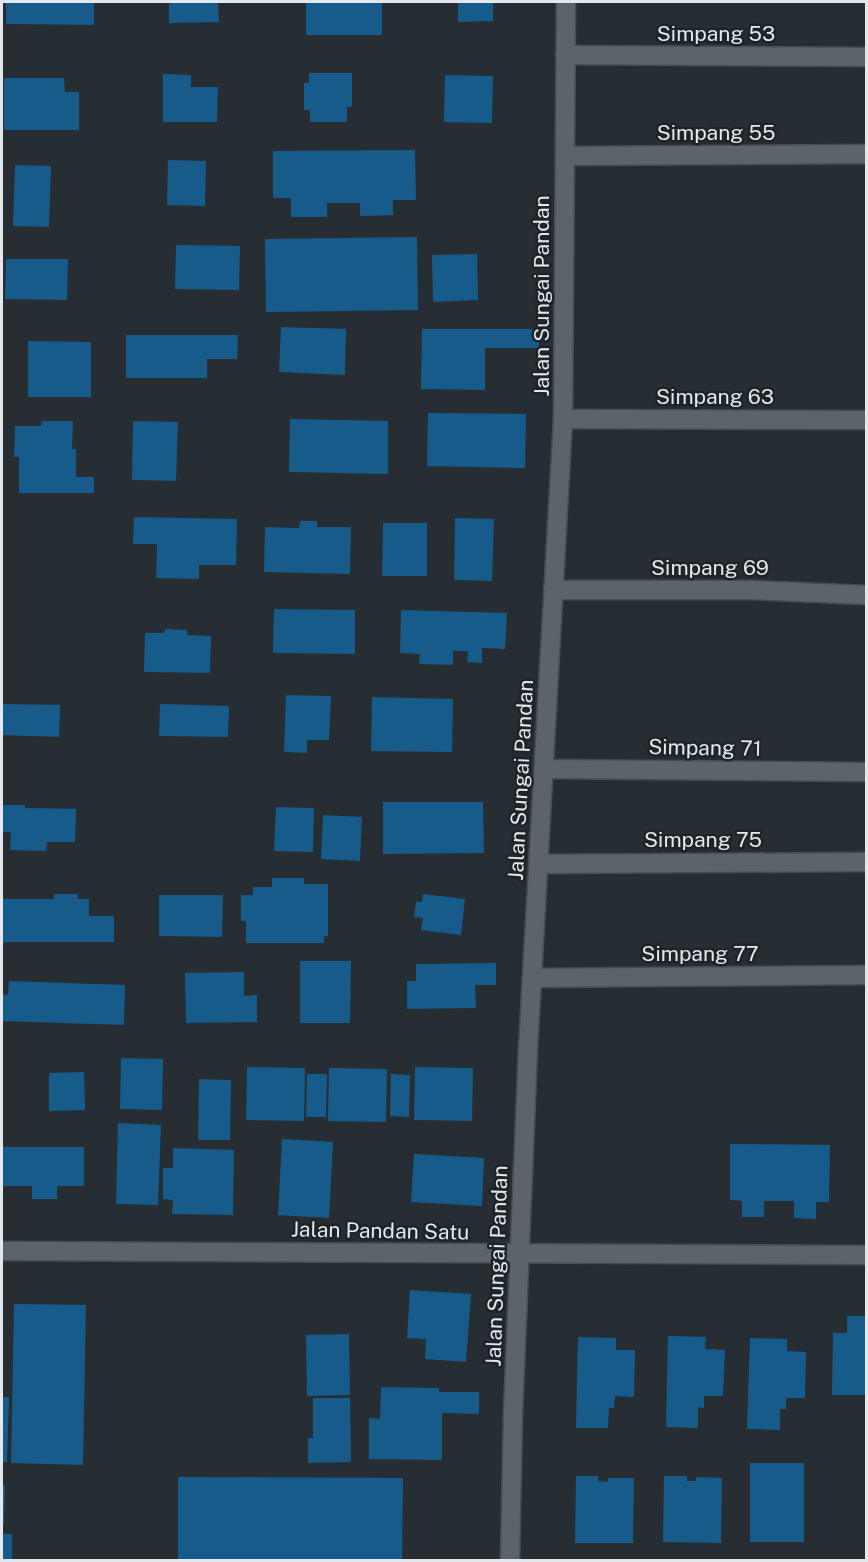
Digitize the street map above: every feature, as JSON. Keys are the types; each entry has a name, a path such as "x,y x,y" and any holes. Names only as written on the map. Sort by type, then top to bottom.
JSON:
{"street":[{"name":"Jalan Sungai Pandan","path":"510,1560 520,1255 563,419 566,2"},
{"name":"Simpang 53","path":"565,55 867,57"},
{"name":"Simpang 55","path":"565,156 867,154"},
{"name":"Simpang 63","path":"563,419 867,420"},
{"name":"Simpang 69","path":"553,590 751,590 867,595"},
{"name":"Simpang 71","path":"544,769 867,772"},
{"name":"Simpang 75","path":"539,864 867,862"},
{"name":"Simpang 77","path":"533,978 867,975"},
{"name":"Jalan Pandan Satu","path":"2,1251 867,1255"}],"building":[{"path":"6,2 94,2 94,25 6,24"},
{"path":"169,2 218,2 219,22 169,23"},
{"path":"306,2 382,2 382,35 306,35"},
{"path":"458,2 493,2 493,21 458,22"},
{"path":"309,73 352,73 352,107 347,107 347,122 310,122 310,110 304,110 304,83 309,83"},
{"path":"163,74 191,75 191,87 218,87 217,122 163,122"},
{"path":"445,75 493,76 492,123 444,122"},
{"path":"4,78 64,78 65,92 79,92 79,130 4,130"},
{"path":"415,150 416,200 393,200 393,215 360,216 360,203 327,203 327,217 291,217 291,198 273,198 273,151"},
{"path":"168,160 206,161 205,206 167,205"},
{"path":"15,165 51,166 49,227 13,226"},
{"path":"417,237 418,310 266,312 265,239"},
{"path":"176,245 240,246 239,290 175,289"},
{"path":"477,254 478,300 433,302 432,255"},
{"path":"6,259 68,259 67,300 5,299"},
{"path":"281,327 346,329 345,375 279,372"},
{"path":"422,329 539,329 539,348 485,348 485,390 421,389"},
{"path":"126,335 238,335 237,359 207,359 207,378 126,378"},
{"path":"28,341 91,342 91,397 28,397"},
{"path":"428,413 526,414 525,468 427,466"},
{"path":"290,419 388,421 388,474 289,472"},
{"path":"42,421 73,421 72,449 76,449 76,477 94,477 94,493 19,493 19,457 14,457 15,426 41,426"},
{"path":"133,421 178,422 176,481 132,480"},
{"path":"134,517 237,519 236,565 199,565 199,579 156,578 157,544 133,544"},
{"path":"455,518 494,519 492,581 454,580"},
{"path":"300,521 317,521 317,527 351,527 350,574 264,572 265,527 299,528"},
{"path":"383,523 427,523 427,576 382,576"},
{"path":"274,609 355,610 355,654 273,653"},
{"path":"401,610 507,613 505,649 482,648 482,663 467,662 468,651 453,651 453,665 419,664 420,654 400,653"},
{"path":"165,629 187,630 187,635 211,636 210,673 144,672 145,633 164,633"},
{"path":"286,695 331,696 329,740 307,740 307,753 284,752"},
{"path":"372,697 453,699 452,752 371,751"},
{"path":"2,704 60,705 59,737 2,735"},
{"path":"160,704 229,706 228,737 159,736"},
{"path":"383,802 483,802 484,853 383,854"},
{"path":"2,805 76,809 75,842 47,842 46,851 10,850 11,832 2,832"},
{"path":"276,807 314,808 313,852 274,851"},
{"path":"323,815 362,817 360,861 321,859"},
{"path":"272,878 304,878 304,884 328,884 328,936 324,936 324,943 246,943 246,921 241,921 241,895 253,895 253,887 272,887"},
{"path":"54,894 78,894 78,899 89,899 89,916 114,916 114,942 4,942 2,949 2,899 54,899"},
{"path":"423,894 465,899 461,935 421,930 423,918 414,917 416,902 422,902"},
{"path":"159,895 223,895 222,937 159,936"},
{"path":"300,961 351,961 350,1023 300,1023"},
{"path":"496,963 496,985 475,985 476,1008 407,1009 407,981 416,981 416,964"},
{"path":"244,972 244,996 257,995 257,1022 186,1023 185,973"},
{"path":"9,981 125,985 124,1025 2,1021 2,994 8,995"},
{"path":"121,1058 163,1059 162,1110 120,1109"},
{"path":"247,1067 305,1068 304,1121 246,1120"},
{"path":"415,1067 473,1068 472,1121 414,1120"},
{"path":"329,1068 387,1069 386,1122 328,1121"},
{"path":"84,1072 85,1110 49,1111 49,1073"},
{"path":"307,1074 327,1074 326,1117 306,1117"},
{"path":"391,1074 410,1075 409,1117 390,1116"},
{"path":"199,1079 231,1080 230,1140 198,1140"},
{"path":"118,1123 161,1125 158,1205 116,1204"},
{"path":"282,1139 333,1142 329,1218 278,1215"},
{"path":"730,1144 830,1145 829,1202 816,1202 816,1219 794,1218 794,1201 764,1201 764,1217 742,1217 742,1201 730,1200"},
{"path":"3,1147 84,1147 84,1186 57,1186 57,1199 32,1199 32,1186 3,1186"},
{"path":"173,1148 234,1150 233,1215 172,1214 173,1200 163,1199 163,1168 173,1168"},
{"path":"414,1154 484,1158 482,1206 411,1202"},
{"path":"410,1290 471,1294 466,1362 425,1359 426,1339 407,1338"},
{"path":"14,1304 86,1305 83,1465 11,1463"},
{"path":"847,1316 866,1316 866,1395 832,1395 833,1333 847,1333"},
{"path":"349,1334 350,1395 307,1396 306,1335"},
{"path":"668,1336 706,1337 705,1349 725,1350 723,1396 704,1396 704,1408 698,1407 698,1428 666,1427"},
{"path":"578,1337 616,1338 616,1350 635,1350 634,1397 615,1396 614,1408 609,1408 608,1428 576,1428"},
{"path":"750,1338 787,1339 787,1351 806,1352 805,1398 786,1398 786,1409 780,1409 780,1430 747,1429"},
{"path":"381,1387 439,1388 439,1392 479,1392 479,1414 442,1413 442,1460 369,1459 369,1418 380,1419"},
{"path":"2,1397 9,1397 7,1462 2,1462"},
{"path":"313,1398 350,1398 351,1462 308,1463 308,1438 313,1438"},
{"path":"750,1463 804,1463 804,1542 750,1542"},
{"path":"576,1476 598,1476 598,1481 608,1482 608,1478 634,1478 633,1543 575,1543"},
{"path":"664,1476 687,1476 687,1481 696,1481 696,1477 722,1478 721,1543 663,1542"},
{"path":"178,1477 403,1478 402,1560 178,1560"},
{"path":"2,1485 5,1485 4,1525 2,1525"},
{"path":"2,1534 12,1534 12,1560 2,1560"}]}
